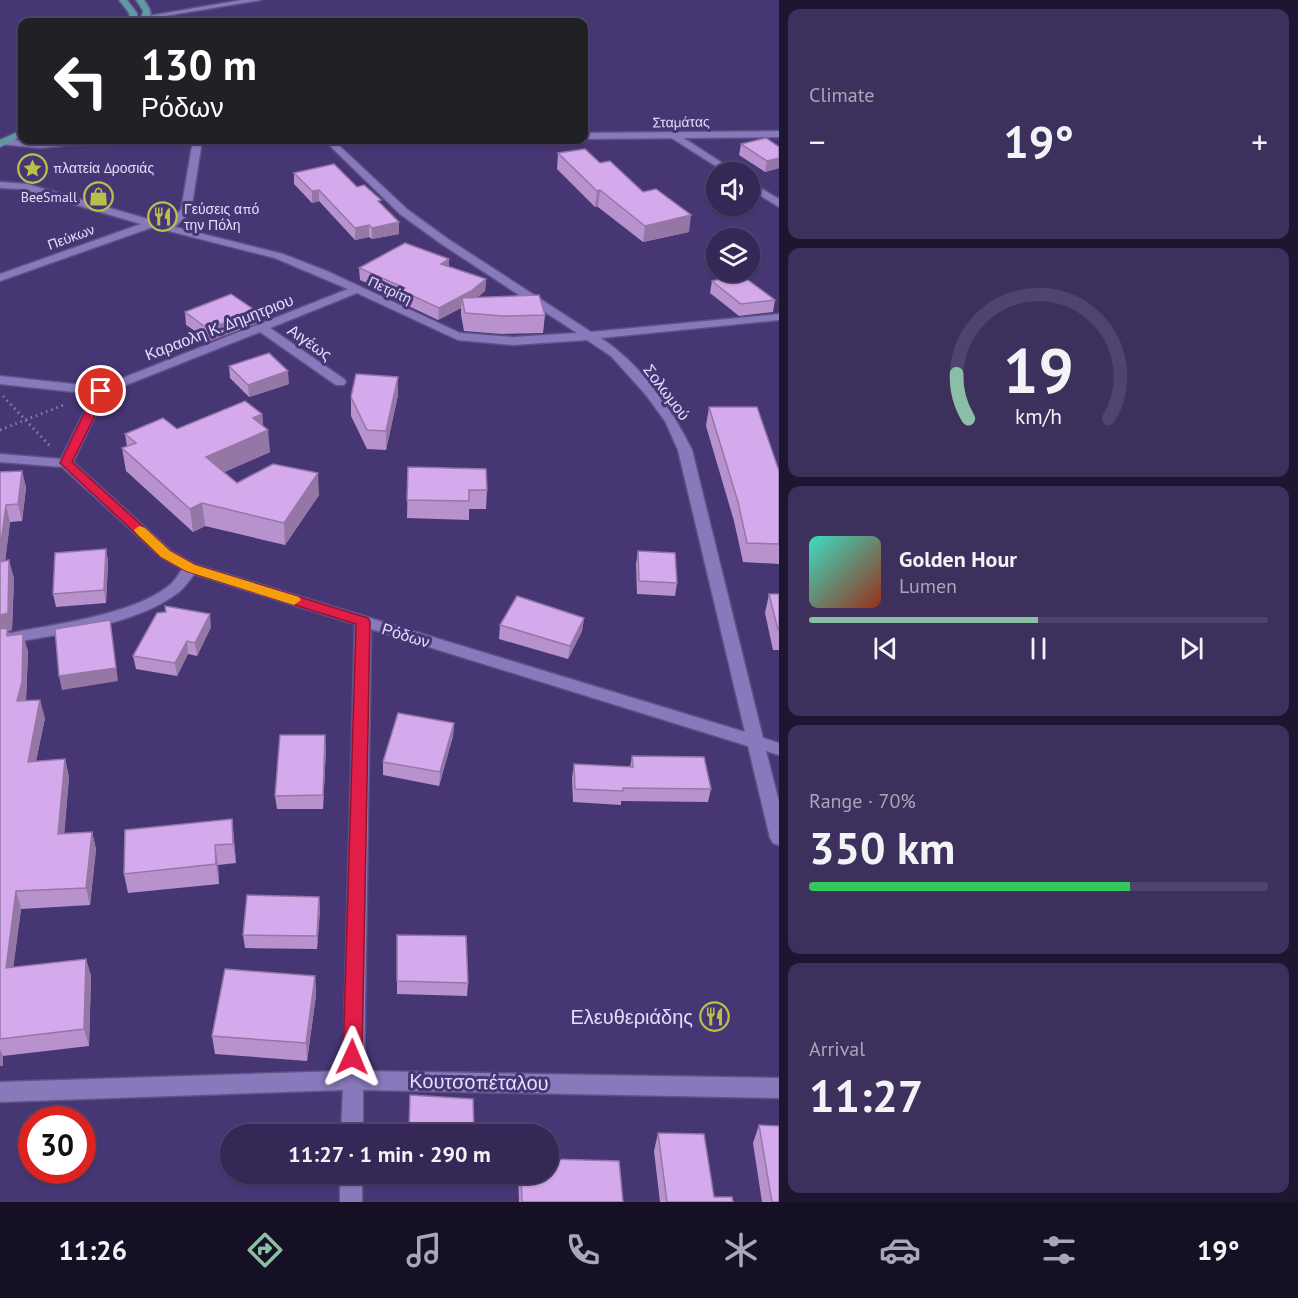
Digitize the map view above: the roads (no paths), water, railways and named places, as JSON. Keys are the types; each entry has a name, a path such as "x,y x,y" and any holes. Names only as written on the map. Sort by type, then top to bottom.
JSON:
{"main road":[{"path":"123,0 130,7 134,18"},
{"path":"140,0 145,6 146,18"},
{"path":"2,143 18,137"}],"street":[{"path":"164,18 199,14 257,0"},
{"name":"Σταμάτας","path":"588,136 779,134"},
{"path":"673,135 715,162"},
{"path":"2,143 18,144"},
{"path":"21,144 50,144"},
{"path":"167,228 186,211 197,144"},
{"name":"Σολωμού","path":"332,144 404,212 444,241 615,353 672,420 685,450 779,838"},
{"name":"Πετρίτη","path":"0,185 23,186 152,224 279,256 325,274 458,336 513,341 590,336 779,317"},
{"path":"760,192 779,204"},
{"name":"Πεύκων","path":"0,278 152,224"},
{"name":"Καραολη Κ. Δημητριου","path":"101,391 356,290"},
{"name":"Αιγέως","path":"262,328 340,382"},
{"path":"0,380 101,391 66,463 0,458"},
{"name":"Ρόδων","path":"66,463 166,554 191,568 779,749"},
{"path":"0,640 102,619 147,605 176,587 191,568"},
{"path":"352,1124 363,622"},
{"name":"Κουτσοπέταλου","path":"0,1092 352,1080 779,1088"},
{"path":"351,1184 351,1202"}],"place":[{"name":"πλατεία Δροσιάς","path":"32,168"},
{"name":"BeeSmall","path":"98,197"},
{"name":"Γεύσεις από την Πόλη","path":"163,217"},
{"name":"Ελευθεριάδης","path":"714,1017"}]}
